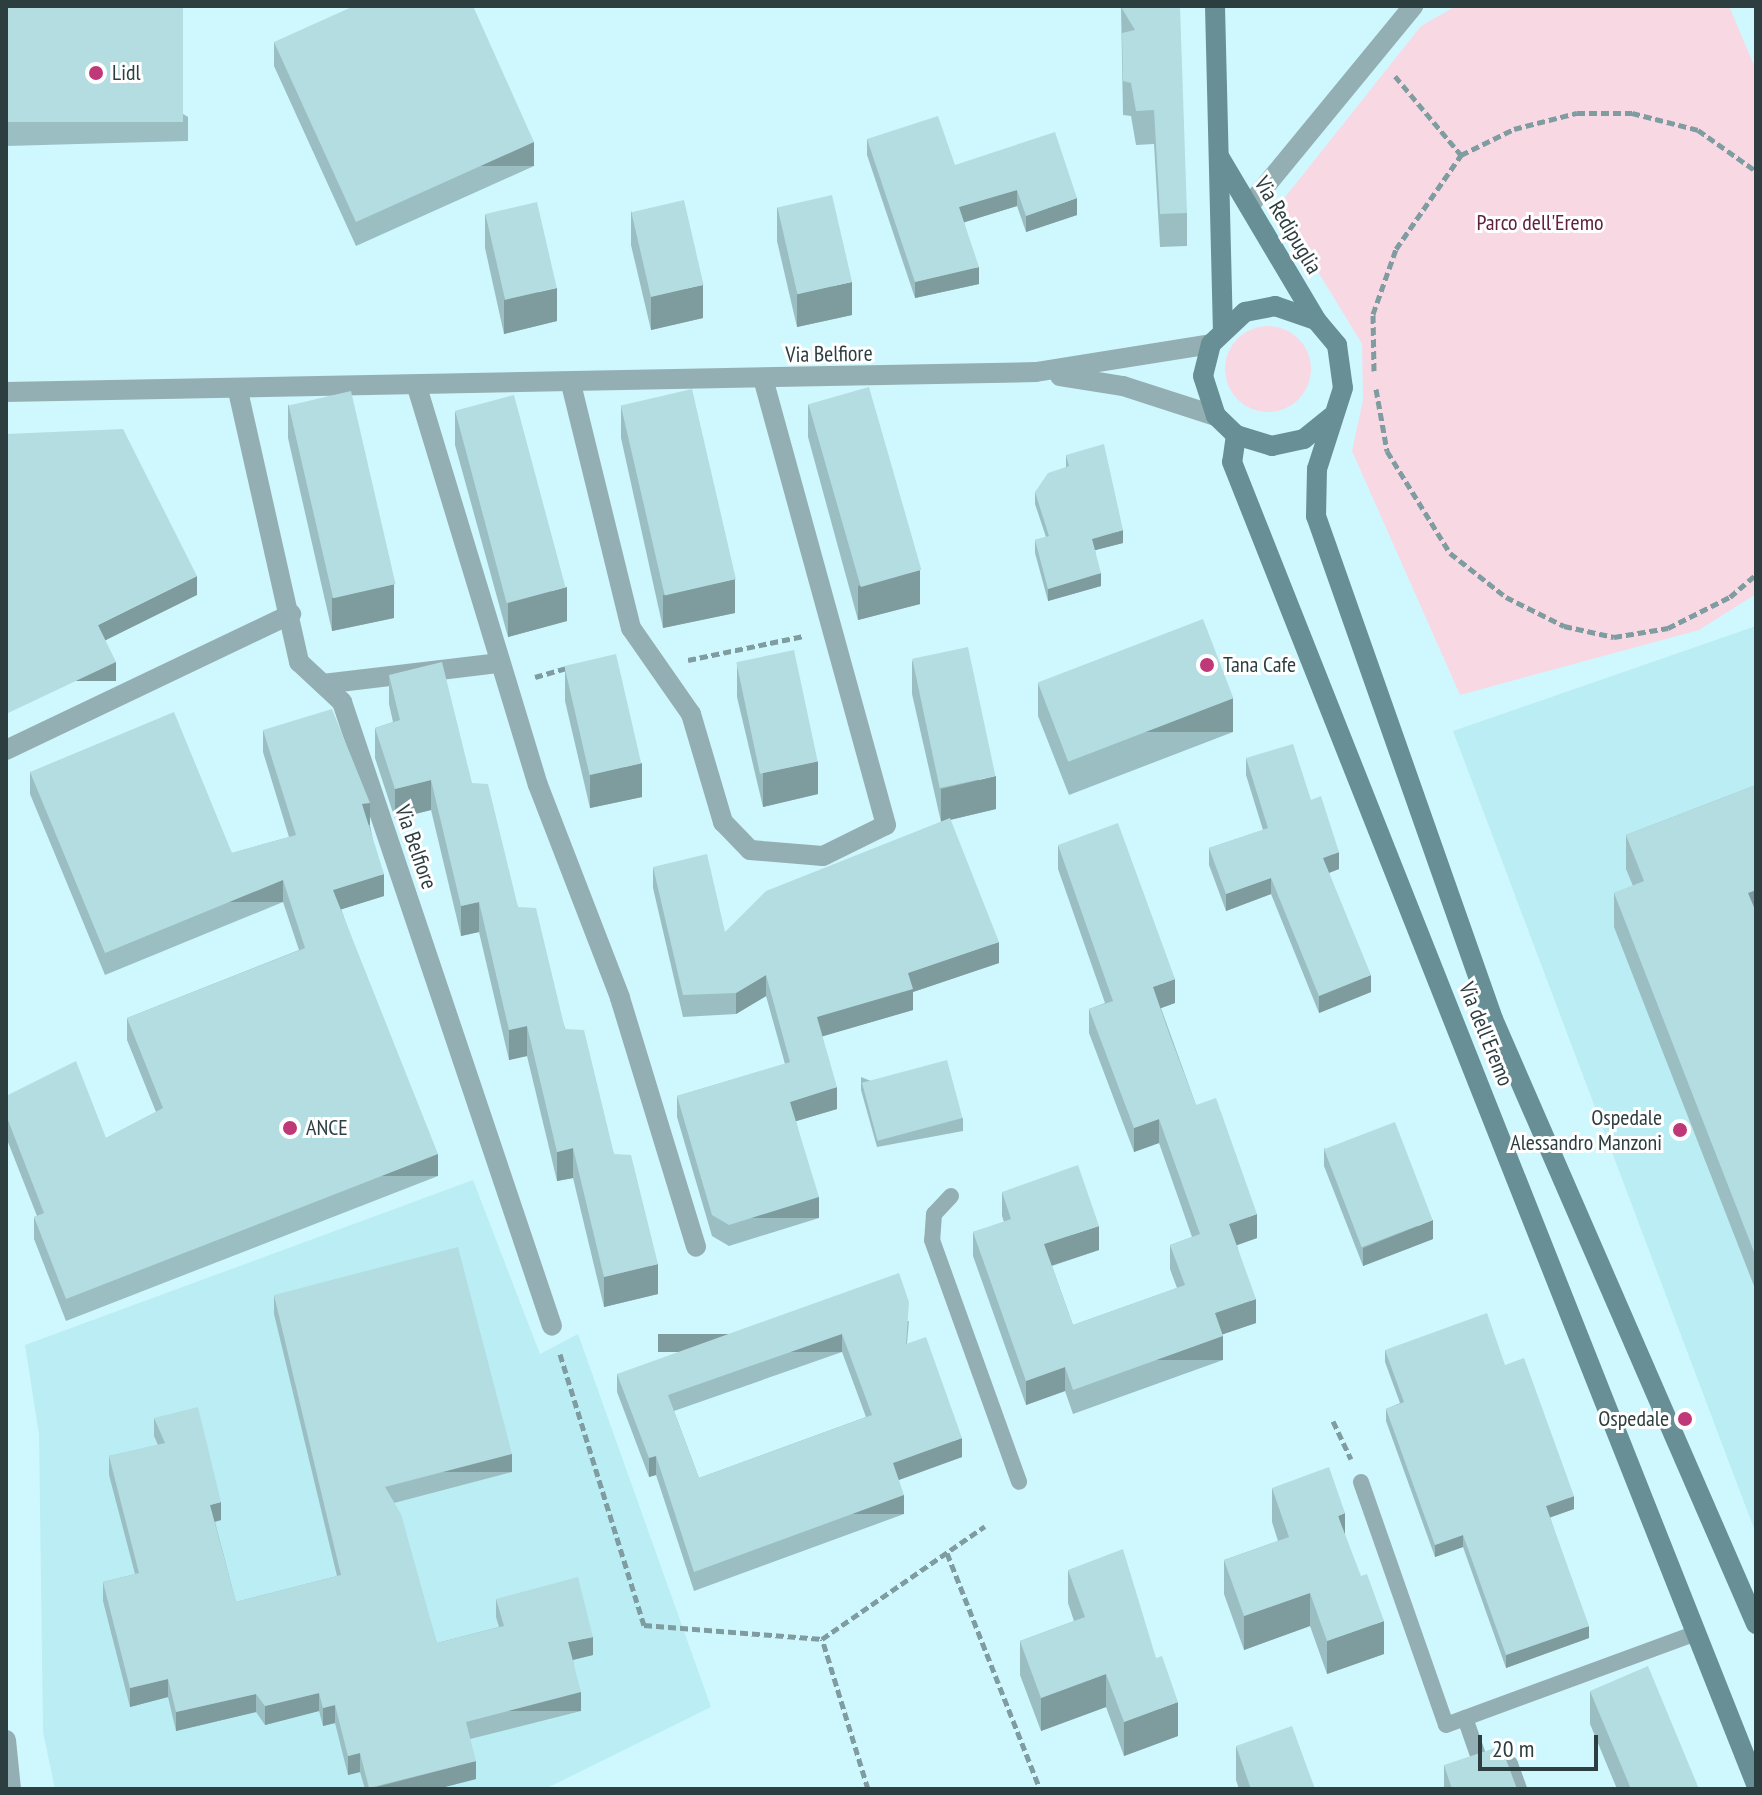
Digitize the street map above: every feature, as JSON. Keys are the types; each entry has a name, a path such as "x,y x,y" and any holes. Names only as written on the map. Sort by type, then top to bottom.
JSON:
{"main road":[{"name":"Via Redipuglia","path":"1215,6 1219,156 1217,336"},
{"name":"Via Redipuglia","path":"1219,156 1316,320"},
{"path":"1316,320 1275,306 1245,312 1217,336 1203,376 1216,416 1236,435 1272,446 1304,439 1331,417"},
{"name":"Via dell'Eremo","path":"1316,320 1337,345 1343,388 1331,417 1317,469 1316,516 1493,1019 1756,1624"},
{"name":"Via dell'Eremo","path":"1236,435 1232,462 1756,1784"}],"street":[{"path":"1249,206 1413,6"},
{"name":"Via Belfiore","path":"6,392 238,391 1036,372 1217,336"},
{"name":"Via Belfiore","path":"1036,372 1123,386 1216,416"},
{"path":"571,384 631,628 691,714 723,822 750,850 823,856 886,825 763,379"},
{"path":"417,387 498,663 620,998 696,1247"},
{"name":"Via Belfiore","path":"238,391 291,614 299,662 342,702 552,1326"},
{"path":"6,750 291,614"},
{"path":"323,684 498,663"},
{"path":"6,1740 11,1789"}],"lane":[{"path":"951,1196 934,1214 932,1240 1019,1482"},
{"path":"1361,1482 1446,1725 1696,1633"},
{"path":"1465,1718 1480,1761 1510,1764 1519,1789"}],"path":[{"path":"1374,51 1461,155"},
{"path":"1756,171 1698,130 1632,113 1577,113 1514,129 1461,155 1396,249 1373,314 1387,451 1420,512 1450,553 1506,597 1564,626 1614,637 1668,628 1730,597 1756,574"},
{"path":"656,666 832,630"},
{"path":"506,685 581,664"},
{"path":"552,1326 644,1625 822,1639 985,1526"},
{"path":"1333,1421 1361,1482"},
{"path":"947,1553 1040,1789"},
{"path":"822,1639 868,1789"}],"shaded area":[{"name":"Ospedale Alessandro Manzoni","path":"1756,626 1756,1534 1453,731"},
{"path":"473,1180 540,1354 578,1334 711,1707 545,1789 55,1789 43,1732 39,1435 25,1345"}],"green space":[{"name":"Parco dell'Eremo","path":"1456,6 1729,6 1756,70 1756,594 1699,630 1460,695 1352,451 1363,400 1362,344 1278,206 1421,26"},
{"path":"1268,326 1292,333 1304,345 1311,369 1304,393 1292,405 1268,412 1244,405 1232,393 1225,369 1232,345 1244,333"}],"building":[{"name":"Lidl","path":"6,6 183,6 183,122 6,122"},
{"path":"354,6 473,6 534,142 356,222 274,42"},
{"path":"1180,6 1187,213 1160,214 1154,110 1136,111 1131,83 1123,81 1122,33 1135,30 1121,7"},
{"path":"938,116 955,165 1055,132 1077,198 1026,216 1017,190 959,207 979,267 915,282 867,139"},
{"path":"832,195 852,282 797,294 777,208"},
{"path":"684,200 704,285 651,297 631,212"},
{"path":"537,202 557,288 505,300 485,214"},
{"path":"869,387 921,570 861,587 808,404"},
{"path":"692,389 736,579 665,595 621,405"},
{"path":"351,391 396,584 333,598 289,405"},
{"path":"514,395 566,587 507,603 455,411"},
{"path":"123,429 197,576 98,625 116,662 6,714 6,434"},
{"path":"1104,444 1123,530 1092,539 1101,573 1048,589 1035,540 1049,536 1035,492 1048,473 1069,466 1066,455"},
{"path":"1203,619 1233,698 1068,762 1038,682"},
{"path":"968,647 995,776 940,788 912,659"},
{"path":"794,650 818,762 760,774 736,662"},
{"path":"616,654 641,763 590,775 564,666"},
{"path":"442,662 472,783 488,784 518,907 536,908 565,1029 584,1030 614,1154 631,1155 658,1264 604,1277 573,1148 557,1152 527,1026 509,1030 479,902 461,906 431,780 395,789 375,728 400,720 389,675"},
{"path":"332,709 370,803 362,804 384,874 333,890 438,1154 66,1299 34,1217 44,1213 6,1115 6,1096 76,1061 106,1138 163,1108 127,1018 305,948 283,880 105,953 30,772 174,712 232,853 296,835 263,730"},
{"path":"1293,744 1311,800 1321,796 1339,852 1323,858 1371,975 1319,996 1271,878 1226,894 1209,848 1268,828 1246,758"},
{"path":"1756,785 1756,890 1748,893 1756,912 1756,1257 1614,893 1644,881 1626,835"},
{"path":"950,818 999,942 908,973 913,989 817,1017 837,1087 790,1102 819,1197 729,1225 712,1215 677,1096 790,1062 766,975 736,993 683,995 653,867 707,854 725,932 766,891"},
{"path":"1118,823 1175,979 1153,987 1170,1036 1196,1105 1216,1098 1257,1214 1229,1224 1256,1299 1215,1313 1223,1336 1073,1390 1065,1367 1026,1381 973,1232 1011,1219 1002,1192 1078,1165 1099,1226 1044,1244 1073,1325 1185,1285 1170,1245 1200,1234 1159,1119 1134,1128 1089,1009 1113,1001 1058,845"},
{"path":"947,1060 963,1118 878,1141 862,1083"},
{"path":"1395,1122 1433,1220 1362,1247 1324,1149"},
{"path":"458,1247 512,1454 385,1487 401,1514 437,1643 504,1626 496,1599 578,1577 593,1637 568,1642 581,1692 466,1722 476,1761 369,1788 360,1753 348,1756 335,1705 323,1708 319,1693 265,1706 256,1694 176,1712 168,1679 130,1688 103,1582 139,1573 109,1456 165,1443 154,1418 198,1407 221,1502 210,1505 236,1602 341,1575 274,1295"},
{"path":"899,1273 909,1302 906,1344 926,1337 962,1438 893,1463 904,1495 694,1572 656,1456 649,1458 617,1374","holes":["842,1334 872,1415 699,1478 668,1395"]},
{"path":"1487,1313 1505,1365 1524,1358 1574,1496 1546,1506 1589,1626 1506,1655 1463,1535 1435,1545 1386,1409 1404,1402 1385,1350"},
{"path":"1329,1467 1345,1513 1338,1516 1361,1576 1367,1574 1384,1621 1327,1641 1310,1593 1244,1616 1224,1560 1289,1537 1272,1488"},
{"path":"1123,1549 1156,1658 1162,1656 1178,1702 1124,1722 1106,1674 1041,1698 1020,1641 1085,1617 1068,1570"},
{"path":"1648,1666 1699,1789 1631,1789 1590,1691"},
{"path":"1292,1726 1315,1789 1251,1789 1236,1746"},
{"path":"1501,1746 1517,1789 1452,1789 1444,1765"}],"place":[{"name":"Lidl","path":"96,73"},
{"name":"Tana Cafe","path":"1207,665"},
{"name":"ANCE","path":"290,1128"},
{"name":"Ospedale Alessandro Manzoni","path":"1680,1130"},
{"name":"Ospedale","path":"1685,1419"}]}
